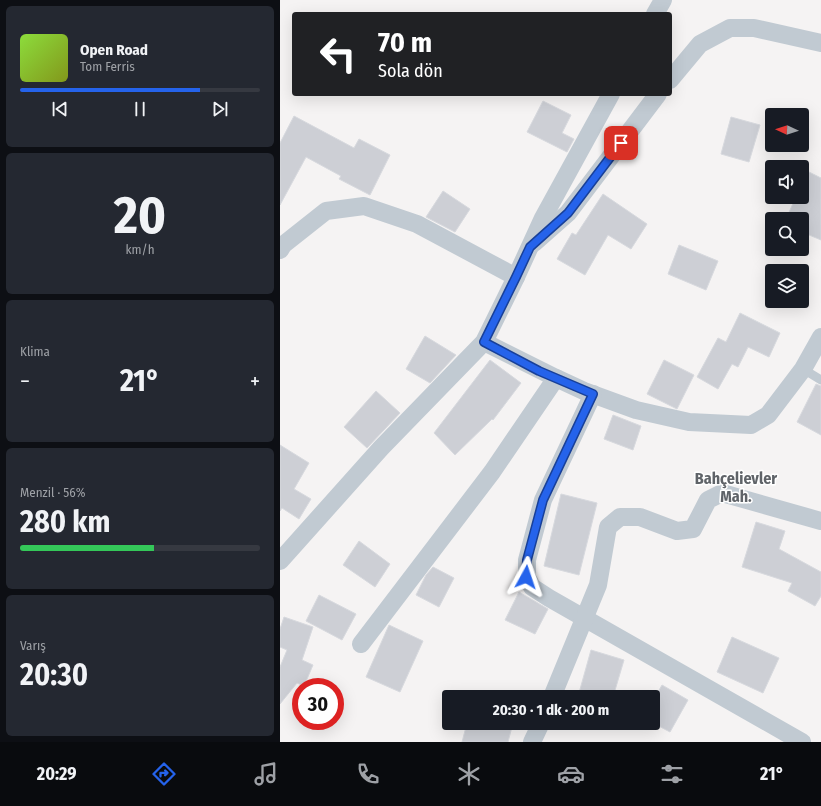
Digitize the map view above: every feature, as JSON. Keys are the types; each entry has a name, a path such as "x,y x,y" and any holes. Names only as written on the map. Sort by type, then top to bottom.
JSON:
{"street":[{"path":"656,12 663,0"},
{"path":"672,78 700,44 730,28 754,28 821,44"},
{"path":"280,561 381,448 484,342 543,218 610,96"},
{"path":"530,247 568,213 656,96"},
{"path":"280,250 326,211 364,206 417,224 516,277"},
{"path":"484,342 556,378 636,410 689,422 751,425 768,415 803,369 821,337"},
{"path":"361,644 492,472 556,378"},
{"path":"593,394 543,500 527,560 526,577 532,587 802,742"},
{"path":"555,690 598,585 608,527 620,517 640,517 677,531 693,529 708,500 722,493 821,521"},
{"path":"532,742 538,730"}],"lane":[{"path":"803,369 821,380"}],"building":[{"path":"543,101 571,115 562,133 574,139 567,152 527,132"},
{"path":"294,116 354,148 359,139 390,155 370,195 339,179 341,176 306,157 280,205 280,143"},
{"path":"731,117 760,125 749,162 721,154"},
{"path":"809,172 821,178 821,240 809,235 809,212 789,212 793,204 809,204"},
{"path":"443,191 470,209 455,232 426,217"},
{"path":"603,194 647,224 631,249 608,235 585,275 557,259 572,233 576,235"},
{"path":"679,245 718,261 706,290 668,274"},
{"path":"740,313 780,333 769,357 748,347 738,367 732,364 718,389 697,377 718,338 726,342"},
{"path":"425,336 456,355 430,383 406,369"},
{"path":"490,360 521,383 493,420 492,419 455,455 434,433"},
{"path":"664,360 694,375 677,409 647,394"},
{"path":"816,384 821,386 821,435 797,422"},
{"path":"376,391 400,413 367,448 344,427"},
{"path":"613,415 641,426 633,450 604,439"},
{"path":"280,445 309,463 294,489 311,499 299,519 282,508 280,511"},
{"path":"561,494 597,503 579,575 544,566"},
{"path":"756,522 785,531 779,549 821,572 821,596 815,606 788,591 792,583 742,567"},
{"path":"359,541 390,564 375,587 343,565"},
{"path":"433,567 454,578 439,607 416,595 426,575"},
{"path":"519,592 548,609 535,634 505,620"},
{"path":"319,595 356,614 342,640 306,621"},
{"path":"284,617 313,627 302,660 313,665 307,678 292,678 292,689 280,704 280,667 287,650 280,647 280,629"},
{"path":"389,625 423,641 400,692 366,677"},
{"path":"732,637 779,658 763,693 717,672"},
{"path":"591,650 624,660 615,690 580,690"},
{"path":"662,685 688,700 670,732 660,727 659,690"},
{"path":"465,730 511,730 508,742 462,742"}],"district":[{"name":"Bahçelievler Mah.","path":"736,487"}],"route":[{"path":"526,577 527,560 543,500 593,394 539,371 484,342 530,247 568,213 621,143"}]}
